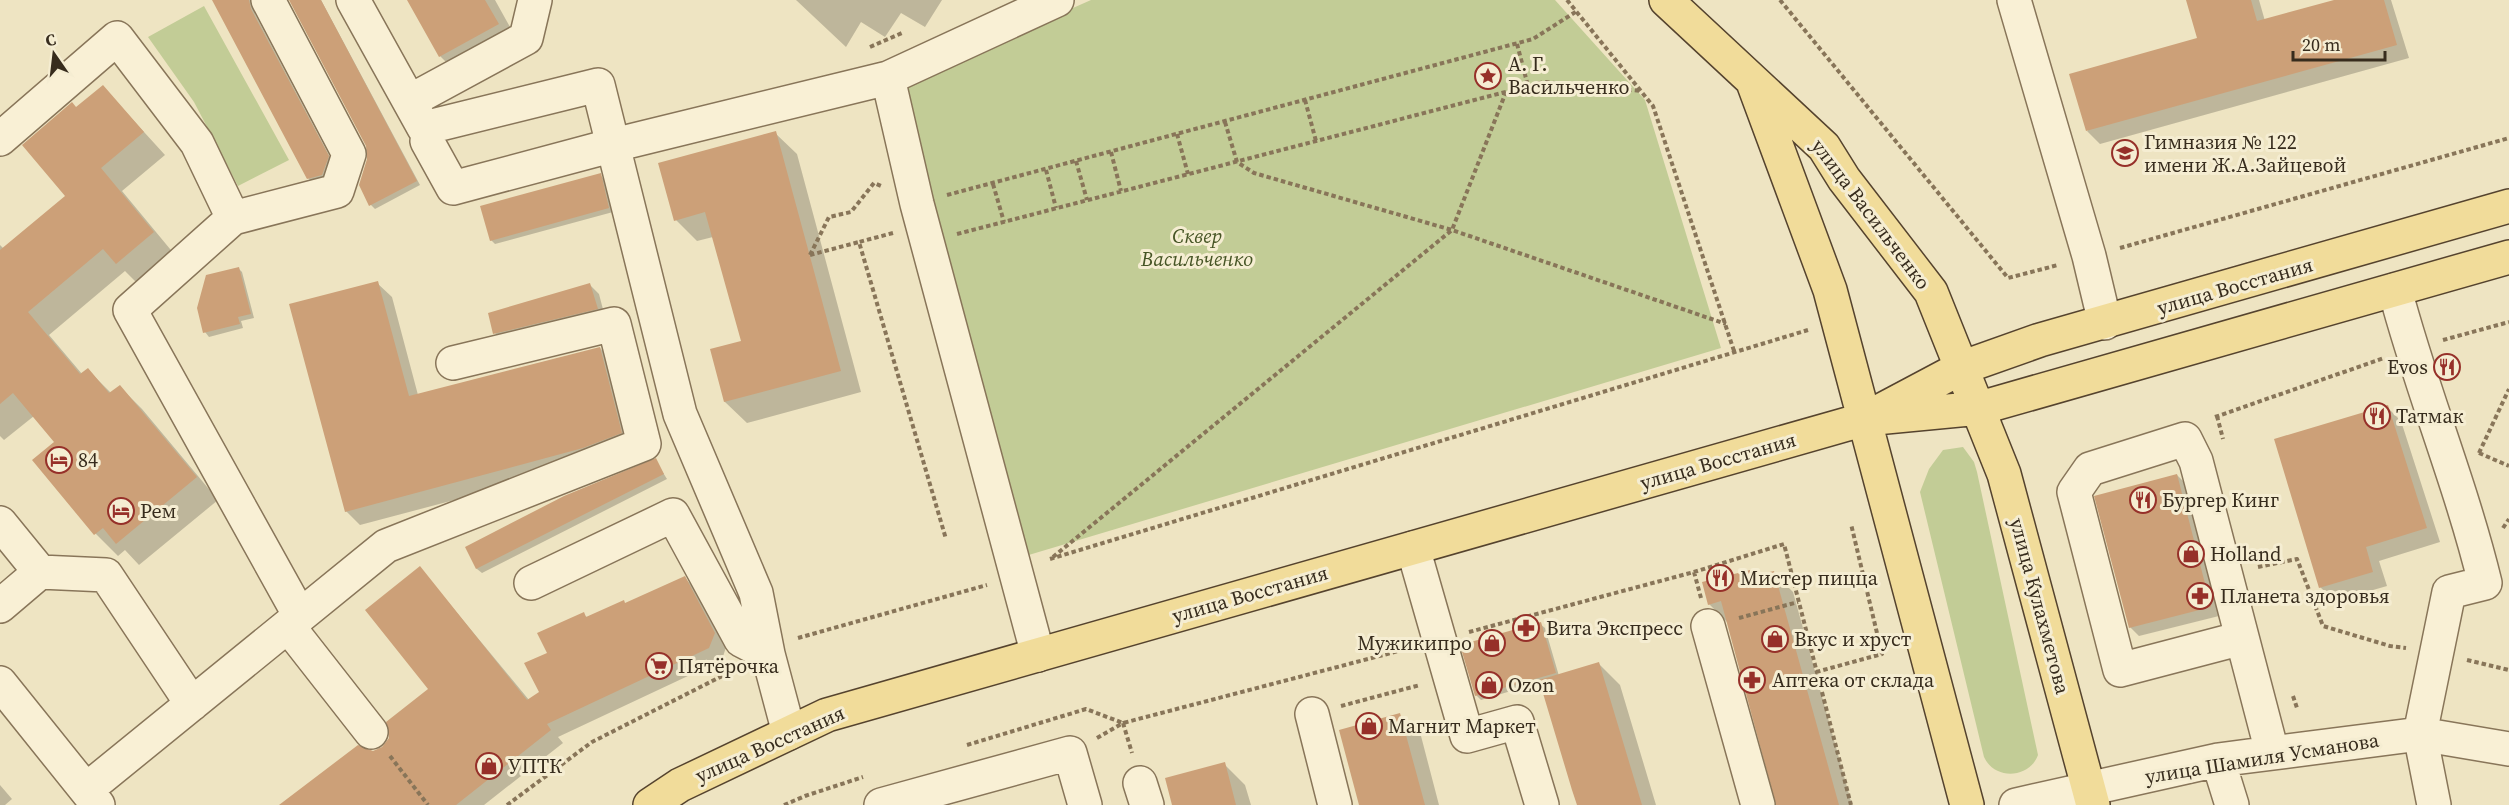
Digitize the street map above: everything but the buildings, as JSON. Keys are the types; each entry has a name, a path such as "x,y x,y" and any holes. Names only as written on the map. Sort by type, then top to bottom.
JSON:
{"main road":[{"name":"улица Васильченко","path":"1682,6 1752,80 1824,147 1844,179 1931,292 1961,368"},
{"name":"улица Васильченко","path":"1752,80 1830,290 1865,419"},
{"name":"улица Восстания","path":"1865,419 1961,368 2040,340 2509,206"},
{"name":"улица Восстания","path":"650,805 680,784 827,715 1865,419 1980,408 2509,257"},
{"path":"1961,368 1980,408"},
{"name":"улица Кулахметова","path":"1980,408 2004,474 2090,796"},
{"path":"1865,419 1967,805"}],"street":[{"path":"268,0 349,154 337,191 233,219 130,310 294,621 371,732"},
{"path":"353,0 424,128 598,85 680,414 756,593 768,654 789,733"},
{"path":"410,101 525,38 536,0"},
{"path":"427,141 453,188 614,145 888,78 1057,0"},
{"path":"2014,0 2089,256 2105,323"},
{"path":"0,139 117,38 197,143 233,219"},
{"path":"888,78 929,200 1038,655"},
{"path":"2395,290 2410,349 2460,495 2485,584 2449,592 2435,652 2420,734 2434,805"},
{"path":"0,682 92,797 192,704 386,546 644,444 614,324 453,363"},
{"path":"2242,638 2120,670 2074,492 2090,469 2185,439 2196,461 2272,752"},
{"path":"531,583 674,514 741,640 768,654"},
{"path":"0,523 40,572"},
{"path":"1413,548 1467,736 1517,722 1542,805"},
{"path":"0,606 40,572 106,575 192,704"},
{"path":"1708,626 1758,805"},
{"path":"1312,714 1335,805"},
{"name":"улица Шамиля Усманова","path":"2016,805 2090,796 2218,760 2420,734 2509,749"},
{"path":"877,790 1070,753 1085,805"},
{"path":"2218,760 2232,805"}],"path":[{"path":"1567,0 1653,105 1735,354"},
{"path":"1780,0 2008,278 2509,138"},
{"path":"874,183 851,212 829,217 810,255 899,231 929,200 1517,44 1533,39 1577,11"},
{"path":"1517,44 1528,86"},
{"path":"955,235 1544,82 1642,91"},
{"path":"1506,92 1452,230 1050,559 1735,354 1816,327"},
{"path":"1305,100 1316,141"},
{"path":"1225,122 1237,162 1254,173 1452,230 1726,324"},
{"path":"1177,134 1188,174"},
{"path":"1111,152 1121,191"},
{"path":"1077,161 1087,200"},
{"path":"1046,170 1056,208"},
{"path":"993,184 1004,222"},
{"path":"859,243 946,539"},
{"path":"2206,420 2410,349 2508,322 2509,328"},
{"path":"2460,495 2509,389"},
{"path":"2217,416 2225,447"},
{"path":"1816,672 1882,654 1851,524"},
{"path":"1070,753 1123,723 1694,572 1784,544 1851,805"},
{"path":"2255,557 2258,568 2297,559 2323,626 2390,646 2435,652 2509,670"},
{"path":"1312,714 1450,677"},
{"path":"962,747 1086,709 1123,723"},
{"path":"1123,723 1131,750"},
{"path":"371,732 428,805"},
{"path":"784,805 804,796 877,790"}],"green space":[{"name":"Сквер Васильченко","path":"1091,0 1555,0 1645,100 1721,348 1022,557 899,85"},
{"path":"204,6 289,160 238,186 194,102 148,37"},
{"path":"1963,447 1974,462 1977,472 2038,755 2028,768 2012,774 1996,770 1984,757 1920,492 1929,469 1943,450"}],"place":[{"name":"А. Г. Васильченко","path":"1488,76"},
{"name":"Гимназия № 122 имени Ж.А.Зайцевой","path":"2125,153"},
{"name":"Evos","path":"2447,367"},
{"name":"Татмак","path":"2377,416"},
{"name":"84","path":"59,460"},
{"name":"Бургер Кинг","path":"2143,500"},
{"name":"Рем","path":"121,511"},
{"name":"Holland","path":"2191,554"},
{"name":"Мистер пицца","path":"1720,578"},
{"name":"Планета здоровья","path":"2200,596"},
{"name":"Вита Экспресс","path":"1526,628"},
{"name":"Вкус и хруст","path":"1775,639"},
{"name":"Мужикипро","path":"1492,643"},
{"name":"Пятёрочка","path":"659,666"},
{"name":"Аптека от склада","path":"1752,680"},
{"name":"Ozon","path":"1489,685"},
{"name":"Магнит Маркет","path":"1369,726"},
{"name":"УПТК","path":"489,766"}]}
